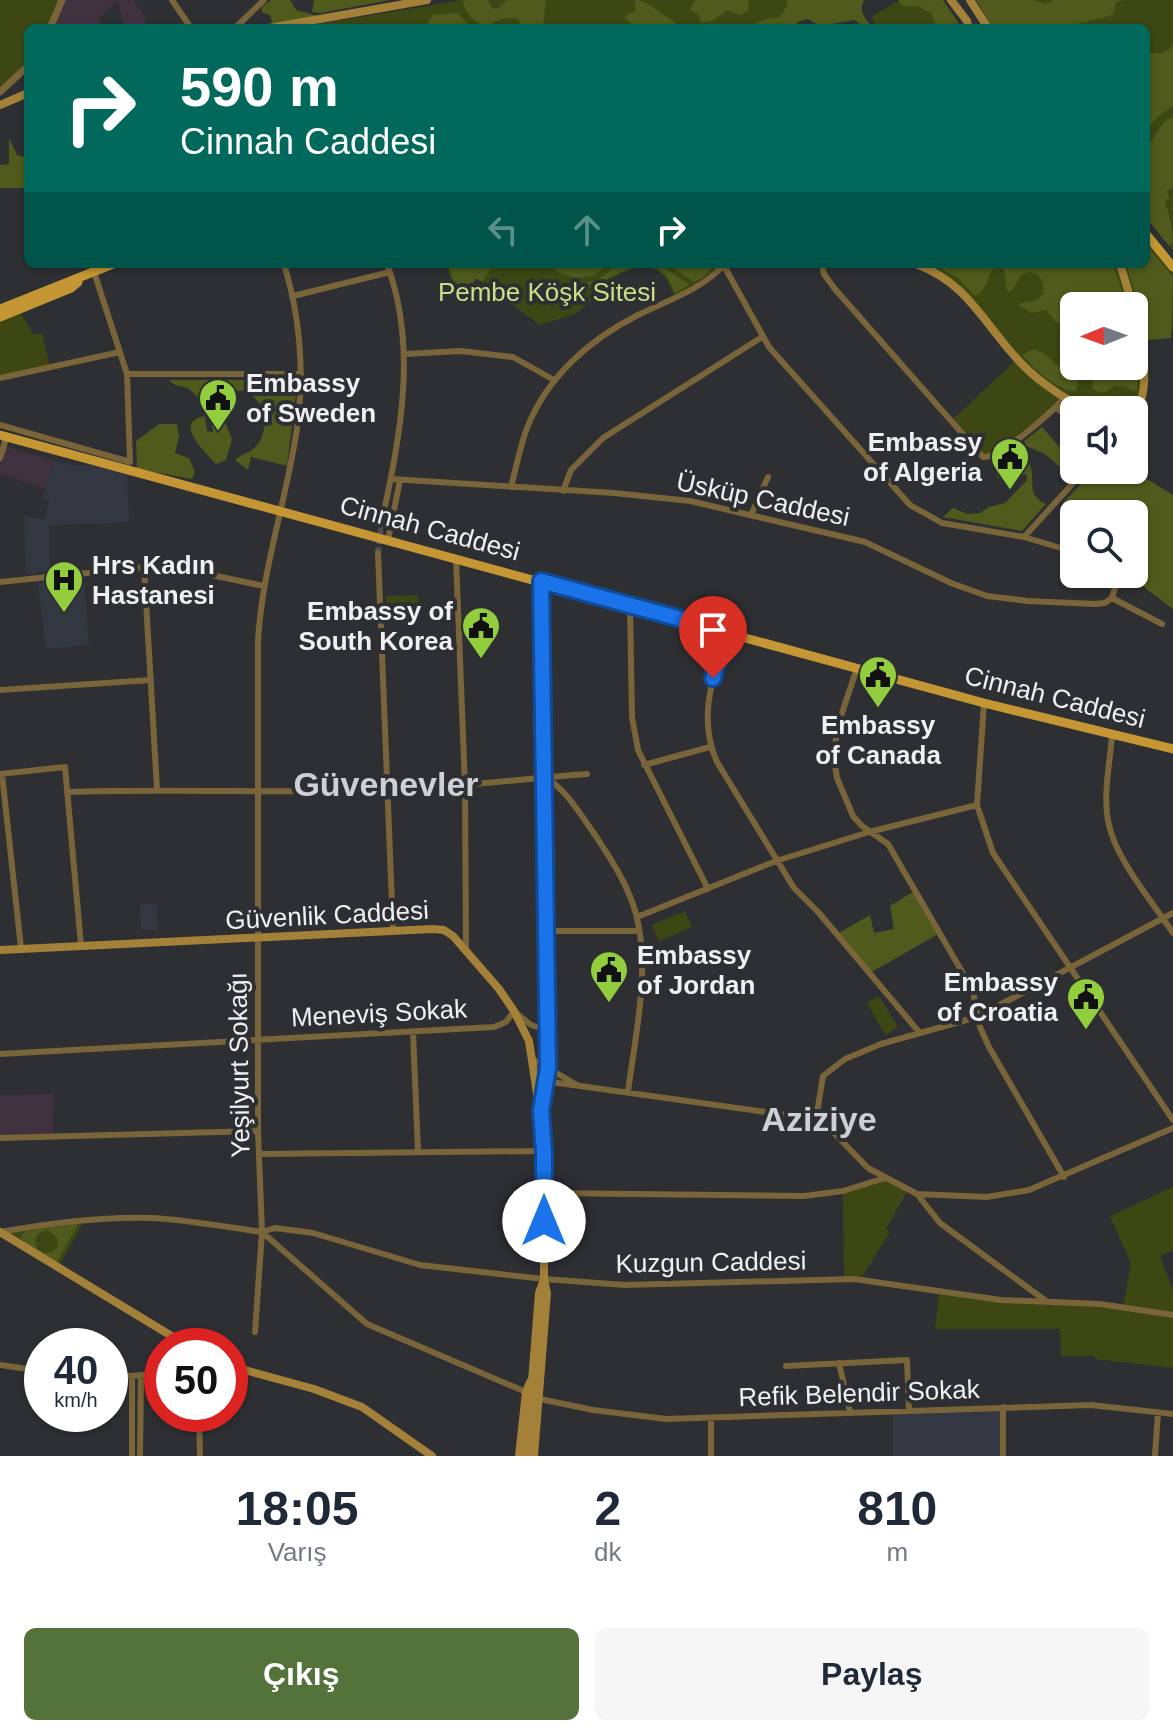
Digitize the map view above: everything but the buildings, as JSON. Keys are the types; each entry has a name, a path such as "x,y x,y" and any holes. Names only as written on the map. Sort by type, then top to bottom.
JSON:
{"main road":[{"path":"292,24 427,0"},
{"path":"951,0 968,24"},
{"path":"970,0 985,24"},
{"path":"0,105 24,95"},
{"path":"1150,239 1173,267"},
{"path":"0,309 104,268"},
{"path":"925,268 957,286 1026,369 1064,396"},
{"path":"1121,268 1129,292"},
{"path":"0,317 71,288 91,274"},
{"name":"Cinnah Caddesi","path":"2,439 456,558 984,703 1173,749"},
{"name":"Güvenlik Caddesi","path":"0,950 444,930 466,949 514,1011 529,1041 537,1080 544,1151 544,1279"},
{"path":"0,1232 156,1328"},
{"path":"526,1456 539,1293 544,1279"},
{"path":"534,1456 543,1400 547,1293 544,1279"},
{"path":"248,1373 354,1403 376,1414 432,1456"},
{"path":"519,1456 526,1392 534,1373"}],"street":[{"path":"52,24 62,0"},
{"path":"172,0 188,24"},
{"path":"238,24 255,3 264,0"},
{"path":"0,92 24,70"},
{"name":"Yeşilyurt Sokağı","path":"255,1332 262,1232 258,1131 258,641 264,586 296,438 301,374 293,296 285,268"},
{"path":"293,296 388,268 405,354 403,416 381,526"},
{"path":"511,487 527,429 554,380 591,345 618,326 709,281 720,268"},
{"path":"725,268 762,337 910,505 942,523 1024,537 1060,548"},
{"path":"824,268 834,288 983,457 996,455 1060,403"},
{"path":"0,425 130,462 127,374 91,274"},
{"path":"563,491 571,470 603,438 762,337"},
{"path":"405,354 461,351 513,357 554,380"},
{"path":"0,378 120,352"},
{"path":"127,374 301,374"},
{"path":"1056,408 1060,411"},
{"path":"0,458 2,439"},
{"path":"751,515 768,477"},
{"name":"Üsküp Caddesi","path":"391,479 668,497 865,542 951,583 987,596 1095,604 1112,598"},
{"path":"388,540 400,480"},
{"path":"1024,537 1072,484"},
{"path":"378,553 393,930"},
{"path":"456,558 465,786 466,949"},
{"path":"0,582 144,567 174,567 264,586"},
{"path":"144,567 157,789"},
{"path":"541,581 548,1067 541,1111"},
{"path":"1115,588 1112,598 1162,624"},
{"path":"630,606 632,717 638,750 708,889"},
{"path":"725,631 707,701 710,747 726,780 794,888 819,913 919,1032"},
{"path":"857,668 837,728 834,758 843,795 853,816 869,832 888,844 916,890 973,992 977,1017 989,1047 1064,1177"},
{"path":"0,690 151,680"},
{"path":"984,703 977,805 993,853 1173,1120"},
{"path":"1112,735 1107,806 1110,829 1173,933"},
{"path":"644,765 710,747"},
{"path":"21,948 1,774 65,767 81,945"},
{"path":"67,792 157,789 389,790 587,774"},
{"path":"545,777 564,792 603,847 626,887 637,917 640,986 628,1092"},
{"path":"637,917 776,861 869,832 977,805"},
{"path":"816,1119 823,1076 831,1067 881,1044 977,1017 1173,913"},
{"path":"547,931 639,931"},
{"path":"514,1011 535,1027 547,1024"},
{"name":"Meneviş Sokak","path":"0,1054 494,1027 506,1022 514,1011"},
{"path":"413,1032 418,1151"},
{"path":"534,1060 577,1085"},
{"path":"537,1080 816,1119 833,1132 854,1156 885,1178 917,1194 1008,1196 1064,1177 1173,1128"},
{"path":"0,1138 258,1131"},
{"path":"259,1154 544,1151"},
{"path":"545,1193 804,1196 843,1191 885,1178"},
{"path":"917,1194 940,1223 1046,1301"},
{"name":"Kuzgun Caddesi","path":"0,1232 45,1224 128,1218 177,1220 262,1232 275,1228 313,1233 420,1265 544,1279 625,1285 854,1279 1001,1300 1100,1304 1173,1315"},
{"path":"262,1232 367,1324 526,1392"},
{"path":"786,1366 907,1360 909,1410"},
{"path":"839,1363 850,1412"},
{"path":"0,1365 24,1368"},
{"path":"140,1456 141,1376"},
{"path":"128,1378 144,1376"},
{"path":"132,1378 132,1456"},
{"name":"Refik Belendir Sokak","path":"543,1400 644,1417 711,1419 1091,1405 1173,1414"},
{"path":"1003,1407 1003,1456"},
{"path":"1155,1456 1158,1412"},
{"path":"711,1419 711,1456"},
{"path":"199,1432 200,1456"}],"shaded area":[{"path":"62,0 134,0 146,24 124,24 117,1 100,18 102,24 52,24"},
{"path":"0,445 54,460 45,489 0,474"},
{"path":"54,460 127,473 129,522 49,526 50,571 26,574 24,516 44,519 49,501 42,498"},
{"name":"Hrs Kadın Hastanesi","path":"84,578 89,645 46,649 38,583"},
{"path":"140,904 157,904 158,930 141,930"},
{"path":"54,1094 53,1137 0,1138 0,1095"},
{"path":"1003,1407 1003,1456 893,1456 893,1411"}],"green space":[{"path":"0,0 62,0 52,24 24,24 24,70 0,92"},
{"path":"271,0 290,0 296,10 326,18 273,24 270,15 262,12 262,7"},
{"path":"314,0 390,0 321,13 312,12"},
{"path":"463,0 797,0 800,21 798,24 318,24"},
{"path":"463,0 488,0 492,8 498,9 507,0 546,0 543,24 519,24 517,18 505,18 492,24 481,24 466,10"},
{"path":"635,0 641,1 678,24 631,24 624,18 635,11"},
{"path":"696,0 748,0 749,10 740,15 727,11 701,23 698,14 689,10"},
{"path":"788,0 864,0 862,12 870,24 860,24 855,20 817,24 808,19 797,24 754,24 780,17"},
{"path":"898,0 943,0 959,24 935,24 931,13 919,7 902,6"},
{"path":"901,0 942,0 957,24 874,24 872,16"},
{"path":"976,0 1173,0 1173,251 1150,222 1150,24 991,24"},
{"path":"976,0 1033,0 1046,4 1054,0 1125,0 1116,2 1113,15 1077,24 991,24"},
{"path":"457,13 468,24 427,24 433,15"},
{"path":"1173,46 1173,106 1150,126 1150,53 1162,53"},
{"path":"1173,116 1173,188 1167,191 1169,199 1165,201 1172,230 1173,243 1169,246 1150,222 1150,143 1163,123"},
{"path":"9,138 17,155 24,157 24,188 0,188 0,165 9,164"},
{"path":"1150,239 1173,267 1173,330 1148,334 1148,292 1060,292 1060,380 1144,380 1140,396 1060,396 1056,408 987,458 951,421 1017,359 971,300 922,268 1150,268"},
{"path":"1150,249 1173,277 1171,338 1148,340 1148,292 1135,292 1127,268 1150,268"},
{"name":"Pembe Köşk Sitesi","path":"447,268 636,268 591,290 595,298 575,314 540,325 477,279 459,304"},
{"path":"449,268 491,268 482,282 476,278 460,300"},
{"path":"553,268 603,269 582,278"},
{"path":"614,268 631,268 591,289 584,283 597,280"},
{"name":"Pembe Köşk Sitesi","path":"646,268 717,268 675,298 665,277 655,269"},
{"path":"655,268 671,272 689,285 675,293 669,280"},
{"path":"674,268 711,268 694,282"},
{"path":"940,268 998,268 991,272 984,288 975,296 959,279"},
{"path":"1001,268 1114,268 1122,292 1060,292 1060,323 1046,310 1031,313 1017,304 1036,300 1044,293 1043,282 1038,275 1030,272 1021,275 1012,291 1007,291"},
{"path":"18,309 34,335 42,333 50,367 0,378 0,317"},
{"path":"1033,349 1045,355 1060,367 1060,380 1078,382 1076,391 1054,383 1022,355"},
{"path":"169,380 294,380 296,393 287,466 251,457 248,470 235,460 257,445 264,431 265,409 248,391 229,387 216,403 211,404"},
{"path":"1093,380 1138,380 1137,390 1133,391 1118,385 1103,392 1092,388"},
{"path":"205,416 207,431 213,432 212,425 225,422 232,439 226,460 216,464 191,431 195,419"},
{"path":"159,424 177,424 179,437 175,453 189,458 195,472 192,479 137,469 136,441"},
{"path":"1042,427 1060,447 1060,467 1045,454 1026,446 1024,441"},
{"path":"1014,449 1030,464 1034,493 1046,504 1022,531 943,517 953,508 968,514 980,513 1005,503 1027,480 1027,475 1023,474 1011,480 998,477 996,472 1002,459"},
{"path":"1148,480 1173,495 1173,609 1145,588 1148,588 1148,500 1066,500 1081,484 1148,484"},
{"path":"418,595 419,613 386,614 386,596"},
{"path":"916,890 940,933 870,973 837,934 870,915 874,933 894,929 890,906"},
{"path":"685,911 692,927 659,941 652,925"},
{"path":"879,996 898,1027 885,1035 867,1003"},
{"path":"885,1178 908,1190 886,1229 890,1232 860,1280 844,1279 843,1191"},
{"path":"1173,1187 1173,1250 1160,1256 1173,1290 1173,1368 1095,1359 1094,1356 1061,1356 1060,1329 935,1329 939,1292 1123,1307 1131,1264 1110,1216"},
{"path":"84,1221 58,1268 0,1232"},
{"path":"78,1224 57,1263 22,1242 21,1236 26,1231","holes":["47,1230 57,1237 58,1246 52,1252 44,1253 37,1249 35,1240 39,1233"]}],"tunnel":[{"path":"378,553 381,526"}],"place":[{"name":"Embassy of Sweden","path":"218,432"},
{"name":"Embassy of Algeria","path":"1010,491"},
{"name":"Hrs Kadın Hastanesi","path":"64,614"},
{"name":"Embassy of South Korea","path":"481,660"},
{"name":"Embassy of Canada","path":"878,709"},
{"name":"Embassy of Jordan","path":"609,1004"},
{"name":"Embassy of Croatia","path":"1086,1031"}],"district":[{"name":"Güvenevler","path":"386,784"},
{"name":"Aziziye","path":"819,1119"}],"route":[{"path":"544,1221 541,1111 548,1067 541,581 725,631 713,678"}]}
